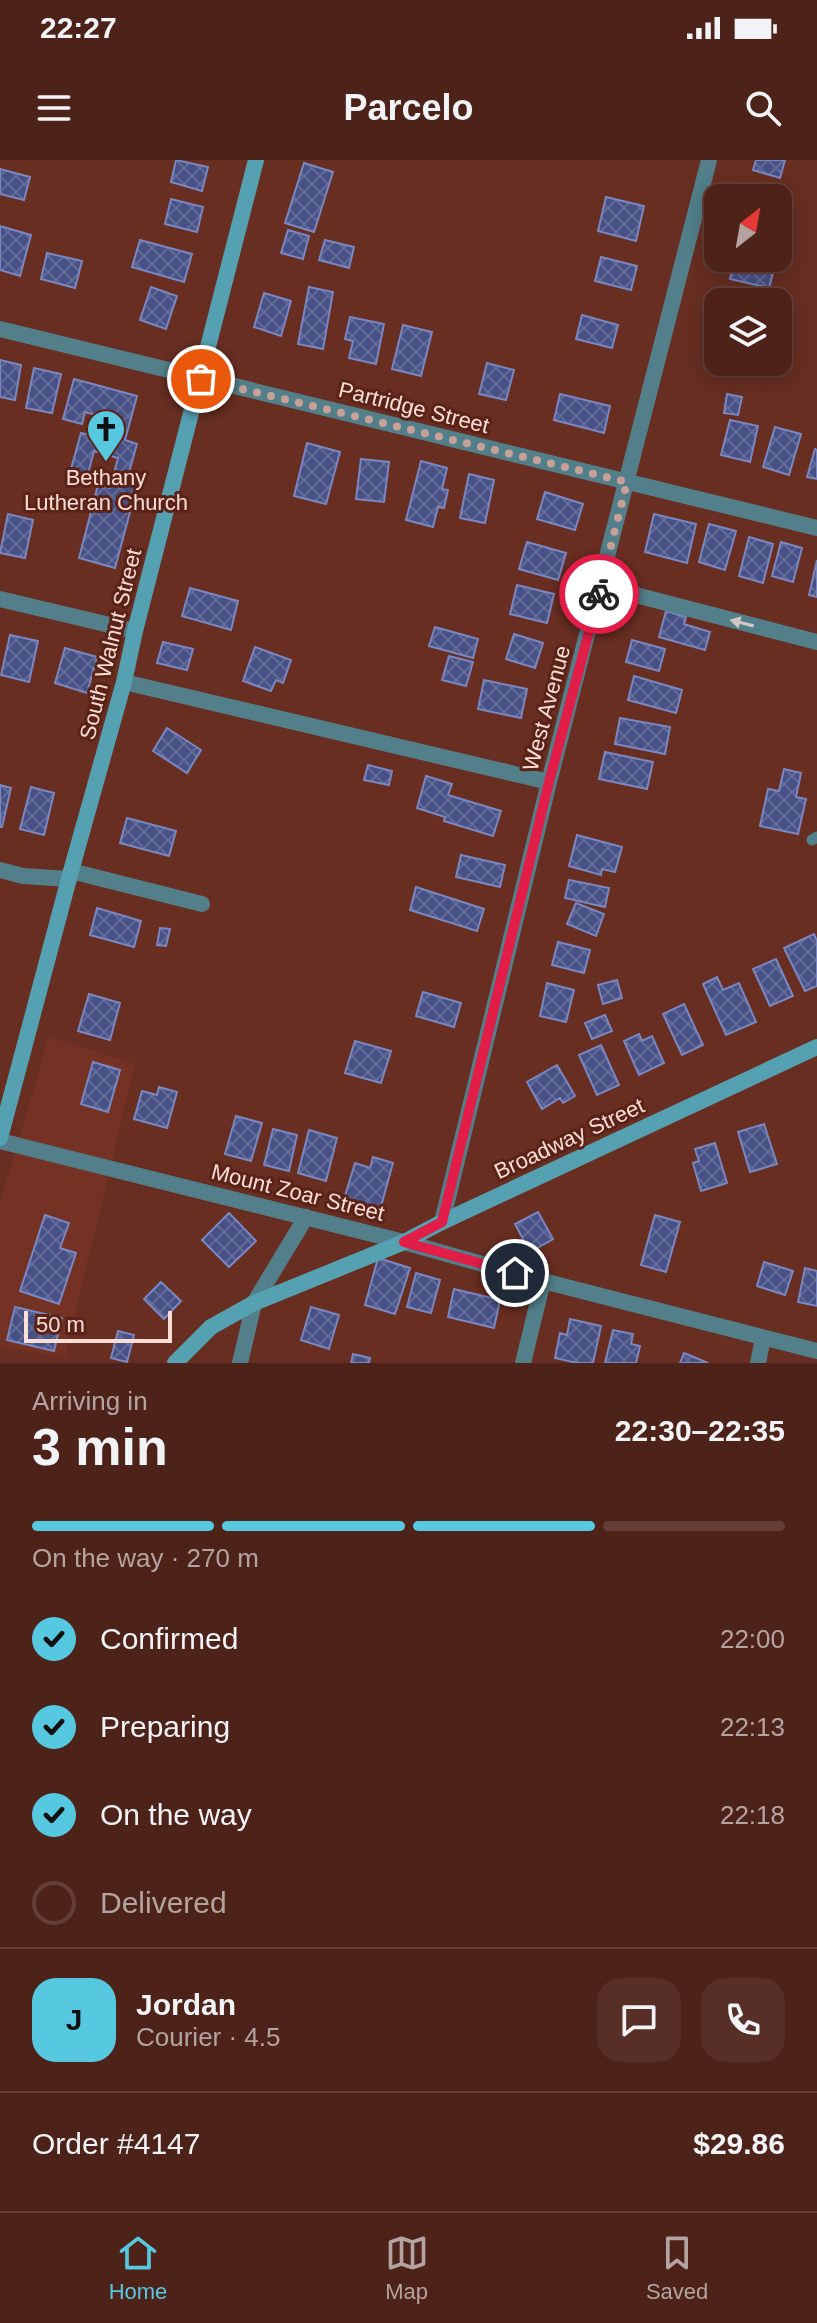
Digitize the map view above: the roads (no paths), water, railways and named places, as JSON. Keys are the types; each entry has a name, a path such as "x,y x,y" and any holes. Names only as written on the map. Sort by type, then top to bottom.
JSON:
{"street":[{"name":"South Walnut Street","path":"0,1139 124,682 256,160"},
{"name":"West Avenue","path":"442,1222 549,782 709,160"},
{"name":"Partridge Street","path":"0,329 817,528"},
{"path":"601,586 817,642"},
{"path":"0,599 135,631"},
{"path":"124,682 549,782"},
{"path":"0,870 23,876 70,875 202,904"},
{"name":"Broadway Street","path":"175,1363 211,1327 254,1303 404,1242 817,1047"},
{"name":"Mount Zoar Street","path":"0,1139 817,1351"},
{"path":"240,1363 254,1303 306,1217"},
{"path":"523,1363 543,1281"},
{"path":"758,1363 763,1338"}],"place":[{"name":"Bethany Lutheran Church","path":"106,463"}]}
